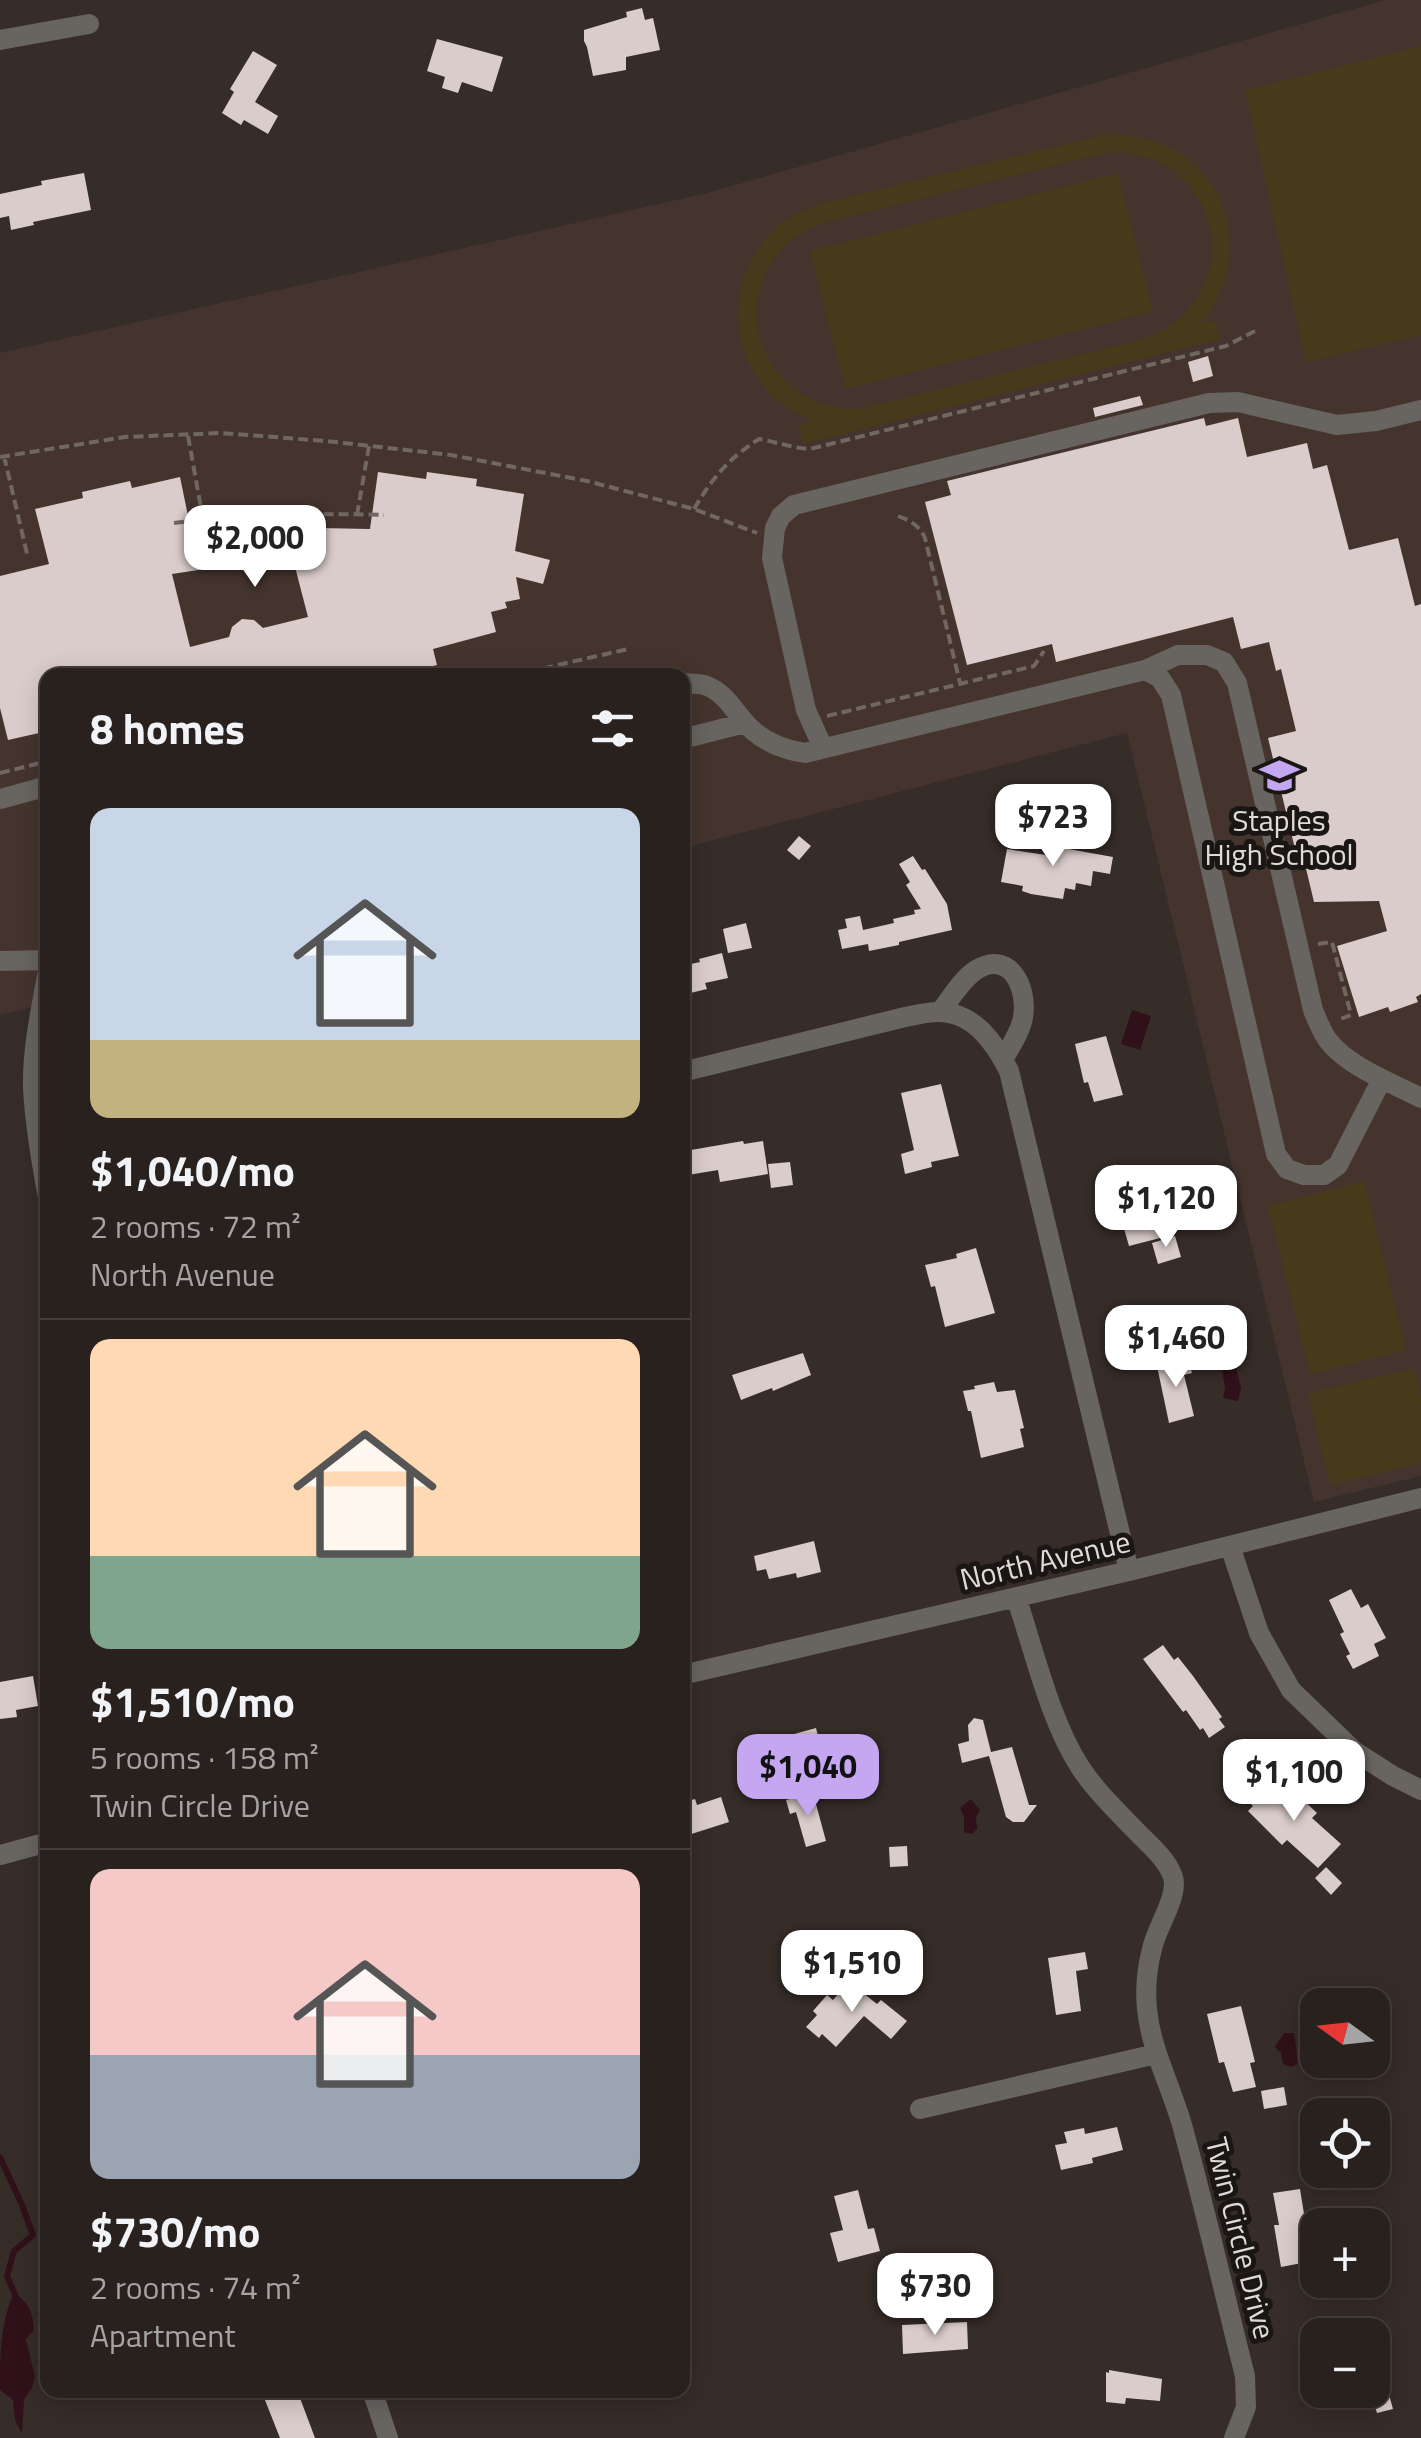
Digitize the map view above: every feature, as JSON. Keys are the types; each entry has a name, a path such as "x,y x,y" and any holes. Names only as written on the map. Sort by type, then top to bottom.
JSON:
{"street":[{"path":"0,40 89,24"},
{"path":"823,748 806,710 772,558 772,541 781,516 794,505 1209,403 1238,402 1337,425 1421,410"},
{"path":"690,684 708,686 727,699 745,724 766,741 784,750 805,753 1145,670 1178,655 1219,658 1237,683 1313,1010 1326,1038 1342,1056 1421,1098"},
{"path":"1145,670 1160,678 1171,695 1276,1154 1287,1169 1304,1175 1324,1174 1338,1165 1382,1078"},
{"path":"690,737 745,724"},
{"path":"0,799 40,788"},
{"path":"0,961 40,960"},
{"path":"940,1012 977,969 994,964 1007,966 1016,975 1022,993 1024,1017 1003,1060"},
{"path":"690,1070 905,1016 940,1012 960,1016 994,1043 1009,1072 1130,1571"},
{"path":"40,1013 33,1085 40,1157"},
{"name":"North Avenue","path":"690,1673 1130,1571 1421,1498"},
{"path":"1230,1546 1259,1633 1292,1690 1354,1751 1421,1790"},
{"name":"Twin Circle Drive","path":"1016,1597 1070,1750 1106,1800 1163,1859 1174,1879 1172,1899 1152,1948 1146,1988 1148,2022 1182,2123 1245,2376 1246,2407 1234,2438"},
{"path":"0,1855 40,1844"},
{"path":"920,2109 1156,2054"},
{"path":"375,2398 388,2438"}],"path":[{"path":"694,509 712,478 759,439 810,449 1226,346 1255,330"},
{"path":"28,558 2,456 126,436 221,433 452,455 587,481 694,509 772,541"},
{"path":"188,434 203,520"},
{"path":"358,514 369,446"},
{"path":"174,523 288,514 384,515"},
{"path":"898,516 912,521 925,538 960,684"},
{"path":"545,668 628,649"},
{"path":"814,726 828,715 1034,666 1044,651"},
{"path":"0,773 40,764"},
{"path":"1316,945 1332,942 1351,1015 1337,1019 1341,1032"}],"shaded area":[{"name":"Staples High School","path":"1385,0 1421,0 1421,1476 1314,1502 1127,733 690,846 690,668 40,668 40,1006 0,1015 0,353 703,194"},
{"path":"1421,46 1421,335 1306,362 1245,90"},
{"path":"1108,134 1145,138 1176,151 1201,171 1219,197 1228,226 1229,258 1221,291 1202,323 1215,321 1220,339 803,444 798,425 811,421 777,400 753,372 744,352 738,308 749,265 760,246 786,221 823,203","holes":["1110,152 1149,159 1180,176 1200,202 1210,232 1210,264 1199,295 1175,321 1140,340 857,409 818,402 788,384 768,359 758,329 758,297 769,267 792,241 826,222"]},
{"path":"1118,173 1153,311 845,389 810,251"},
{"path":"1001,806 1035,812 1033,827 998,821"},
{"path":"1132,1010 1151,1016 1140,1050 1121,1044"},
{"path":"1364,1181 1406,1350 1310,1374 1268,1206"},
{"path":"1236,1367 1241,1388 1238,1401 1223,1398 1222,1370"},
{"path":"1414,1368 1421,1397 1421,1463 1330,1485 1308,1393"},
{"path":"971,1799 980,1810 977,1829 972,1834 964,1832 960,1808"},
{"path":"1284,2033 1294,2033 1297,2064 1291,2067 1283,2064 1275,2047"},
{"path":"14,2293 29,2308 34,2330 26,2339 35,2377 24,2399 22,2434 15,2420 13,2400 0,2390 3,2328"}],"building":[{"path":"642,8 645,20 653,18 660,50 626,57 626,70 593,76 584,30 627,17 626,12"},
{"path":"437,39 503,57 492,92 462,82 458,93 442,88 445,77 427,71"},
{"path":"253,51 277,65 255,102 278,116 268,134 244,120 241,125 222,113 234,92 230,89"},
{"path":"84,173 91,210 11,230 9,216 0,218 0,194"},
{"path":"1208,356 1213,376 1193,382 1188,362"},
{"path":"1140,396 1143,405 1095,417 1093,408"},
{"path":"1204,418 1206,426 1238,418 1247,457 1307,443 1313,469 1327,465 1349,550 1398,538 1415,606 1421,604 1421,994 1416,997 1418,1002 1390,1012 1388,1007 1359,1017 1337,946 1387,931 1379,901 1314,902 1303,856 1297,857 1268,738 1296,731 1281,669 1276,671 1269,642 1241,649 1233,617 1056,662 1052,644 967,665 925,502 951,495 947,481"},
{"path":"378,472 426,479 427,472 477,479 476,486 524,494 515,551 550,560 543,584 516,577 520,599 505,602 507,608 491,612 496,632 433,649 437,665 40,668 40,733 8,740 0,708 0,576 49,564 35,509 83,498 82,492 130,481 132,488 180,477 192,535 268,527 370,529","holes":["294,563 308,617 263,628 254,620 242,619 232,627 229,637 190,647 172,574"]},
{"path":"799,836 811,846 799,860 787,850"},
{"path":"1050,837 1065,839 1063,848 1113,857 1110,874 1093,871 1091,886 1076,883 1075,890 1065,888 1063,899 1031,894 1022,891 1023,886 1001,882 1007,849 1046,855"},
{"path":"913,856 947,904 952,930 869,951 868,944 842,949 838,930 847,928 845,919 860,916 863,930 894,923 893,919 921,909 899,864"},
{"path":"746,923 752,948 728,953 723,929"},
{"path":"722,953 728,978 705,983 707,989 690,993 690,964 700,962 699,959"},
{"path":"1106,1036 1123,1095 1094,1102 1088,1082 1084,1083 1075,1044"},
{"path":"941,1084 959,1156 931,1162 932,1167 905,1174 901,1154 914,1150 901,1093"},
{"path":"763,1141 768,1174 720,1182 718,1170 690,1175 690,1150"},
{"path":"790,1162 793,1185 771,1188 768,1164"},
{"path":"1137,1184 1140,1195 1152,1192 1164,1237 1129,1246 1113,1190"},
{"path":"1175,1236 1181,1257 1158,1264 1152,1243"},
{"path":"976,1248 995,1313 945,1327 935,1286 931,1287 925,1265 957,1258 956,1254"},
{"path":"803,1353 811,1375 741,1400 732,1375"},
{"path":"1188,1358 1192,1373 1184,1375 1194,1416 1169,1423 1157,1366"},
{"path":"994,1382 997,1392 1015,1390 1024,1447 981,1458 963,1391"},
{"path":"814,1541 821,1572 769,1579 766,1569 757,1571 754,1556"},
{"path":"1351,1589 1361,1608 1368,1604 1386,1638 1374,1644 1379,1656 1353,1669 1340,1634 1344,1632 1329,1600"},
{"path":"1163,1645 1174,1660 1178,1657 1222,1717 1219,1719 1225,1727 1209,1738 1186,1710 1183,1712 1143,1659"},
{"path":"33,1676 38,1706 16,1710 17,1717 0,1719 0,1682"},
{"path":"974,1718 983,1720 991,1752 1012,1747 1029,1805 1037,1805 1024,1822 1006,1817 989,1756 962,1763 958,1744 969,1741 968,1725"},
{"path":"816,1728 819,1740 828,1737 834,1756 824,1759 827,1771 800,1781 787,1736"},
{"path":"1274,1783 1294,1801 1300,1797 1317,1813 1312,1818 1341,1844 1318,1868 1287,1840 1282,1845 1248,1811"},
{"path":"813,1793 826,1841 806,1847 796,1812 790,1814 786,1800"},
{"path":"721,1797 729,1822 690,1834 690,1801 695,1799 697,1805"},
{"path":"907,1846 908,1866 890,1867 889,1847"},
{"path":"1326,1867 1342,1883 1331,1895 1315,1878"},
{"path":"1085,1952 1088,1969 1076,1971 1081,2011 1056,2015 1048,1958"},
{"path":"849,1982 907,2021 891,2039 864,2016 836,2047 822,2034 819,2038 806,2027 827,1995 833,2000"},
{"path":"1241,2006 1255,2062 1250,2063 1256,2087 1233,2092 1224,2062 1219,2063 1207,2014"},
{"path":"1284,2087 1287,2105 1264,2109 1261,2091"},
{"path":"1117,2127 1123,2150 1092,2158 1093,2163 1061,2170 1055,2145 1067,2143 1064,2132 1084,2128 1085,2134"},
{"path":"1300,2189 1303,2208 1300,2208 1300,2263 1281,2267 1273,2193"},
{"path":"858,2190 868,2229 874,2228 880,2251 838,2262 830,2233 843,2230 834,2196"},
{"path":"967,2322 968,2349 903,2354 902,2325"},
{"path":"1109,2370 1162,2379 1160,2401 1126,2398 1125,2404 1106,2402"},
{"path":"264,2398 300,2398 315,2438 280,2438"},
{"path":"1390,2398 1393,2409 1377,2413 1376,2408 1390,2408"}],"waterway":[{"path":"0,2157 33,2235 14,2251 7,2276 16,2297"}],"place":[{"name":"Staples High School","path":"1279,776"}]}
